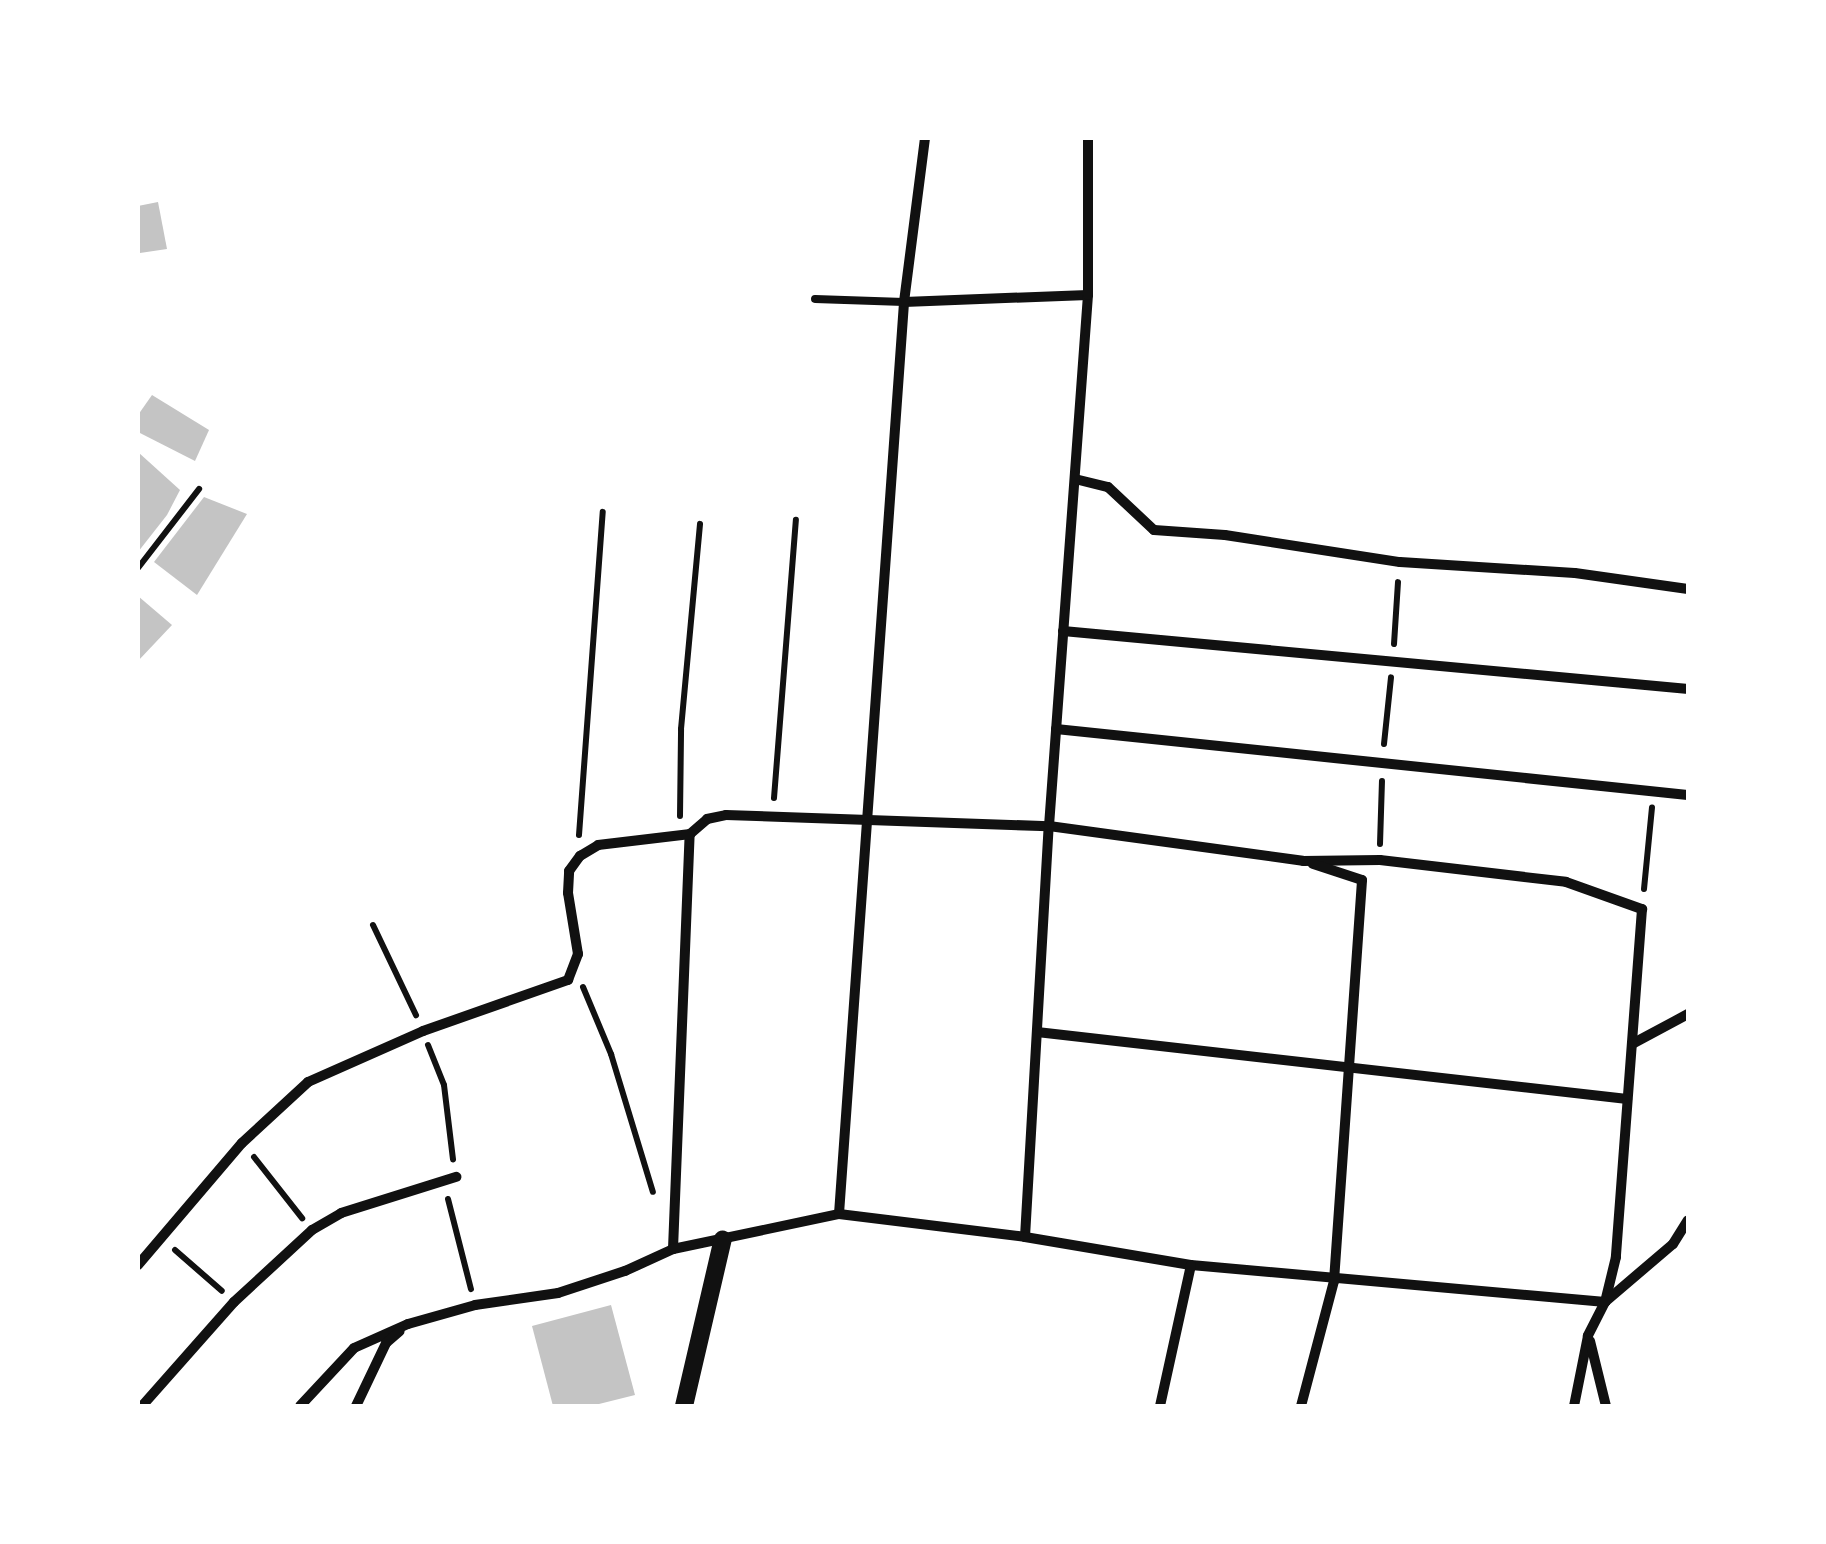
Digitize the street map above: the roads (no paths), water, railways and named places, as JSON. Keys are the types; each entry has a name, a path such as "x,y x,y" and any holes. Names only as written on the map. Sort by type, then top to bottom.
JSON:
{"street":[{"path":"839,1214 904,302 925,138"},
{"path":"1026,1237 1048,826 1088,295 1088,138"},
{"path":"904,302 1088,295"},
{"path":"1075,478 1108,487 1154,530 1226,535 1400,562 1575,573 1688,589"},
{"path":"1063,631 1688,689"},
{"path":"1056,730 1382,760 1688,795"},
{"path":"138,1265 242,1143 288,1096 308,1082 423,1032 561,985 574,973 578,954 568,894 569,871 580,856 598,846 685,835 707,819 726,815 867,823 1048,826 1303,861 1380,860 1566,882 1642,909 1616,1257 1604,1302 1588,1336 1574,1406"},
{"path":"673,1249 685,835"},
{"path":"1302,1406 1334,1281 1362,880 1303,861"},
{"path":"1632,1044 1688,1014"},
{"path":"1037,1032 1628,1099"},
{"path":"142,1406 234,1302 312,1230 341,1213 456,1177"},
{"path":"300,1406 354,1348 408,1324 475,1305 558,1293 624,1272 673,1249 839,1214 1026,1237 1191,1266 1604,1302 1673,1244 1688,1220"},
{"path":"684,1406 722,1239"},
{"path":"1160,1406 1191,1266"},
{"path":"356,1406 386,1343 408,1324"},
{"path":"1588,1336 1606,1406"}],"lane":[{"path":"814,299 904,302"}]}
